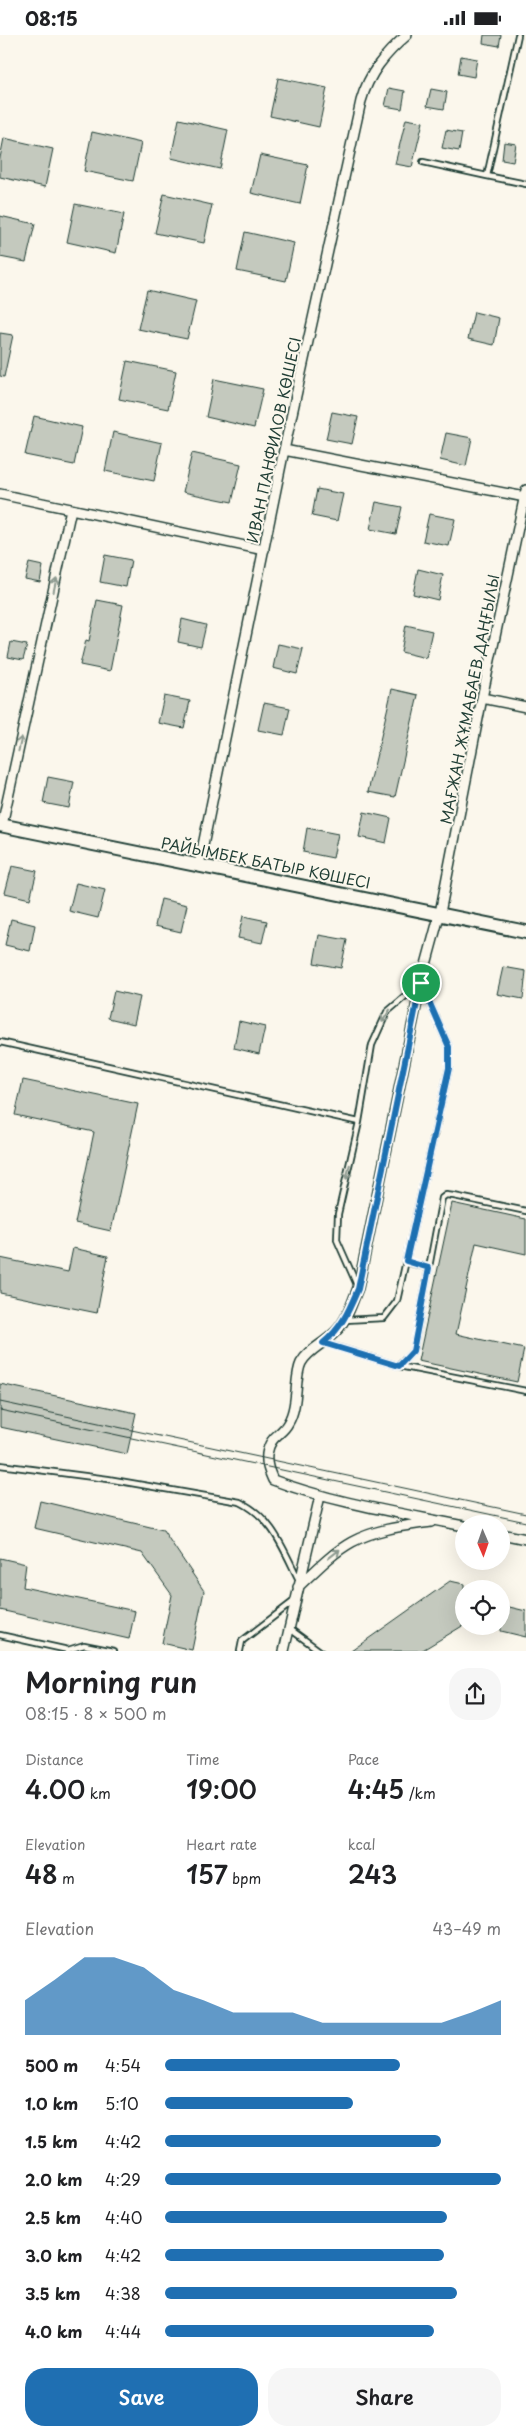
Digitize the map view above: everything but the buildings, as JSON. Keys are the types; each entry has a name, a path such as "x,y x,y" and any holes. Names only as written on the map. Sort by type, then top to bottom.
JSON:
{"street":[{"name":"ИВАН ПАНФИЛОВ КӨШЕСІ","path":"199,865 284,450 365,87 375,68 407,35"},
{"path":"284,450 525,494"},
{"path":"0,494 264,550"},
{"name":"МАҒЖАН ЖҰМАБАЕВ ДАҢҒЫЛЫ","path":"455,1524 320,1496 274,1480 266,1465 271,1442 278,1432 288,1425 293,1409 300,1364 334,1335 344,1321 358,1289 421,983 440,913 482,698 525,494"},
{"path":"1,829 71,509"},
{"path":"482,698 526,707"},
{"name":"РАЙЫМБЕК БАТЫР КӨШЕСІ","path":"1,829 199,865 526,931"},
{"path":"284,1651 320,1496"},
{"path":"299,1584 351,1542 368,1534 396,1527 437,1521"},
{"path":"510,1536 526,1539"}],"lane":[{"path":"487,176 518,35"},
{"path":"423,162 526,184"},
{"path":"344,1321 384,1318 397,1301 449,1068 449,1047 421,983 387,1012 372,1045 359,1122 338,1214 337,1240 358,1289"},
{"path":"0,1042 359,1122"},
{"path":"399,1366 413,1351 440,1206 446,1195 526,1211"},
{"path":"406,1261 429,1268"},
{"path":"323,1343 399,1366 526,1391"},
{"path":"0,1465 108,1479 240,1501 256,1510 263,1517 277,1537 299,1584"},
{"path":"240,1651 242,1641 295,1600"},
{"path":"289,1628 320,1651"},
{"path":"0,1635 68,1650 84,1645 114,1651"}],"tram line":[{"path":"0,1402 526,1514"},
{"path":"0,1410 526,1522"}],"route":[{"path":"421,983 449,1047 449,1068 406,1261 429,1268 413,1351 399,1366 323,1343 334,1335 344,1321 358,1289 421,983"}]}
